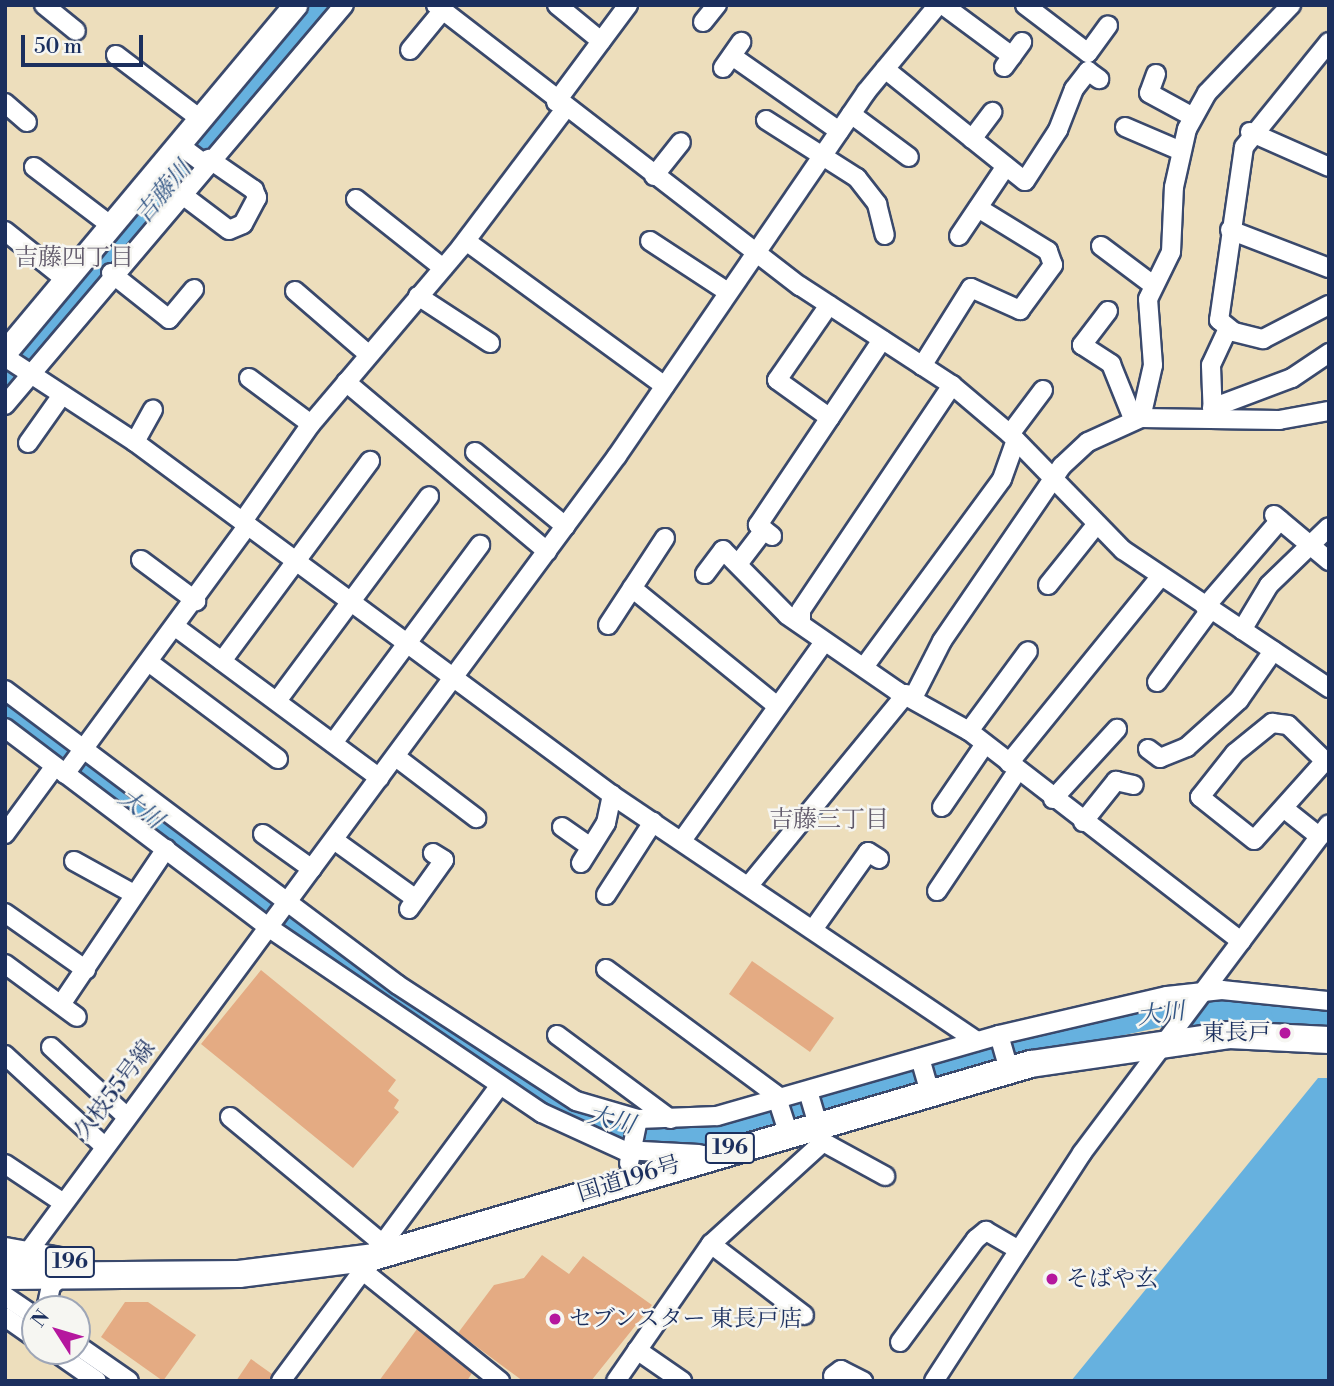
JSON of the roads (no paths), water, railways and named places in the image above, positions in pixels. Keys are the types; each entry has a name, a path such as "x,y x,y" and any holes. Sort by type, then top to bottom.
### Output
{"highway":[{"name":"国道196号","path":"10,1273 239,1274 373,1257 628,1157 709,1154 783,1114 814,1112 924,1072 1003,1050 1163,1043 1229,1035 1329,1041"},
{"name":"国道196号","path":"10,1273 134,1274"}],"main road":[{"path":"6,356 65,279 295,5"}],"street":[{"path":"44,5 76,31"},
{"path":"5,405 25,372 205,161 344,5"},
{"path":"557,5 601,41"},
{"path":"5,834 70,763 177,628 311,425 466,241 628,5"},
{"path":"703,22 716,5"},
{"path":"940,5 1013,55"},
{"name":"久枝55号線","path":"10,1273 547,551 665,386 851,114 885,69 940,5"},
{"path":"1026,5 1088,52 1106,37"},
{"path":"411,50 439,8 560,106 755,252 829,305 952,385 1013,437 1096,525 1160,577 1329,688"},
{"path":"1137,420 1152,385 1147,312 1153,285 1171,252 1181,151 1193,117 1207,93 1283,8"},
{"path":"1329,42 1322,63 1250,132 1218,307 1228,329 1263,339 1329,305"},
{"path":"116,55 199,118"},
{"path":"732,55 839,131"},
{"path":"885,69 1025,181 1058,130 1074,89 1088,71 1099,79"},
{"path":"1156,74 1149,93 1193,117"},
{"path":"5,103 27,122"},
{"path":"972,139 992,112"},
{"path":"851,114 909,157"},
{"path":"766,120 823,154 868,191 885,235"},
{"path":"1125,127 1181,151"},
{"path":"1250,132 1329,167"},
{"path":"654,176 681,142"},
{"path":"180,145 254,190 257,198 243,224 229,230 180,192"},
{"path":"959,236 1006,166"},
{"path":"34,167 110,225"},
{"path":"356,199 443,268"},
{"path":"922,366 971,288 1020,310 1053,265 1048,251 978,208"},
{"path":"1230,230 1329,268"},
{"path":"5,231 65,279"},
{"path":"650,240 728,292"},
{"path":"466,241 665,386"},
{"path":"1101,246 1153,285"},
{"path":"111,273 169,319 194,289"},
{"path":"418,296 490,344"},
{"path":"294,297 364,359"},
{"path":"829,305 777,380 830,418"},
{"path":"1108,311 1082,345 1111,364 1137,420"},
{"path":"1212,413 1211,365 1228,329"},
{"path":"738,564 768,533 758,525 882,340"},
{"path":"1212,413 1292,378 1329,352"},
{"path":"6,356 25,372 135,442 409,642 612,795 750,884 977,1041 1003,1050 1207,991 1329,1001"},
{"path":"248,378 311,425"},
{"path":"346,382 547,551"},
{"path":"801,622 801,610 952,385"},
{"path":"864,667 1002,479 1013,437 1043,390"},
{"path":"28,443 62,395"},
{"path":"135,442 153,410"},
{"path":"750,884 909,696 943,641 1052,480 1074,452 1137,420 1212,413 1279,420 1329,411"},
{"path":"475,452 565,526"},
{"path":"222,661 370,461"},
{"path":"276,701 429,496"},
{"path":"1157,682 1207,608 1277,517 1329,561"},
{"path":"1048,585 1096,525"},
{"path":"1242,630 1269,585 1312,547 1329,527"},
{"path":"608,625 665,538"},
{"path":"333,743 480,545"},
{"path":"705,574 723,550 824,642 969,731 1053,799 1241,941"},
{"path":"141,560 196,601"},
{"path":"937,891 1014,767 1160,577"},
{"path":"632,589 777,706"},
{"path":"177,628 380,778"},
{"path":"683,839 824,642"},
{"path":"1148,749 1160,758 1186,747 1239,700 1273,650"},
{"path":"969,731 1028,651"},
{"path":"150,663 201,711 278,759"},
{"path":"5,690 70,763 166,849 268,927 499,1086 628,1157 638,1119"},
{"path":"1281,722 1323,753 1325,761 1286,810 1254,841 1200,797 1235,753 1281,722"},
{"path":"6,729 70,763 285,904 576,1101 638,1119 783,1114"},
{"path":"1053,799 1117,729"},
{"path":"942,807 985,744"},
{"path":"396,757 476,818"},
{"path":"1083,822 1116,781 1134,785"},
{"path":"580,863 612,810 612,795"},
{"path":"934,1381 1019,1250 1163,1043 1207,991 1324,830 1286,810"},
{"path":"606,894 653,822"},
{"path":"562,827 591,847"},
{"path":"263,834 312,869"},
{"path":"334,840 413,904 444,860 433,853"},
{"path":"62,1003 121,921 132,893 166,849"},
{"path":"814,928 868,852 879,859"},
{"path":"74,861 132,893"},
{"path":"5,913 86,970"},
{"path":"5,964 62,1003 77,1017"},
{"path":"606,970 783,1114"},
{"path":"557,1035 670,1119"},
{"path":"616,1381 711,1244 814,1112 924,1072 977,1041"},
{"path":"51,1046 126,1116"},
{"path":"5,1055 104,1146"},
{"path":"281,1381 499,1086"},
{"path":"814,1112 885,1175"},
{"path":"230,1117 373,1257 490,1378"},
{"path":"5,1164 62,1202"},
{"path":"900,1342 976,1239 986,1231 1019,1250"},
{"path":"711,1244 804,1315"},
{"path":"10,1273 23,1295"},
{"path":"49,1295 51,1286 64,1275"},
{"path":"5,1317 21,1328"},
{"path":"637,1350 682,1381"},
{"path":"91,1355 129,1381"},
{"path":"74,1365 97,1381"},
{"path":"833,1376 841,1370 863,1381"}],"water":[{"path":"1318,1078 1329,1078 1329,1381 1071,1381"}],"waterway":[{"name":"吉藤川","path":"5,380 322,5"},
{"name":"大川","path":"5,709 460,1044 570,1110 618,1128 684,1134 1022,1042 1164,1011 1286,1010 1329,1016"}],"place":[{"name":"東長戸","path":"1285,1033"},
{"name":"そばや玄","path":"1052,1279"},
{"name":"セブンスター 東長戸店","path":"555,1319"}],"district":[{"name":"吉藤四丁目","path":"74,259"},
{"name":"吉藤三丁目","path":"829,821"}]}
